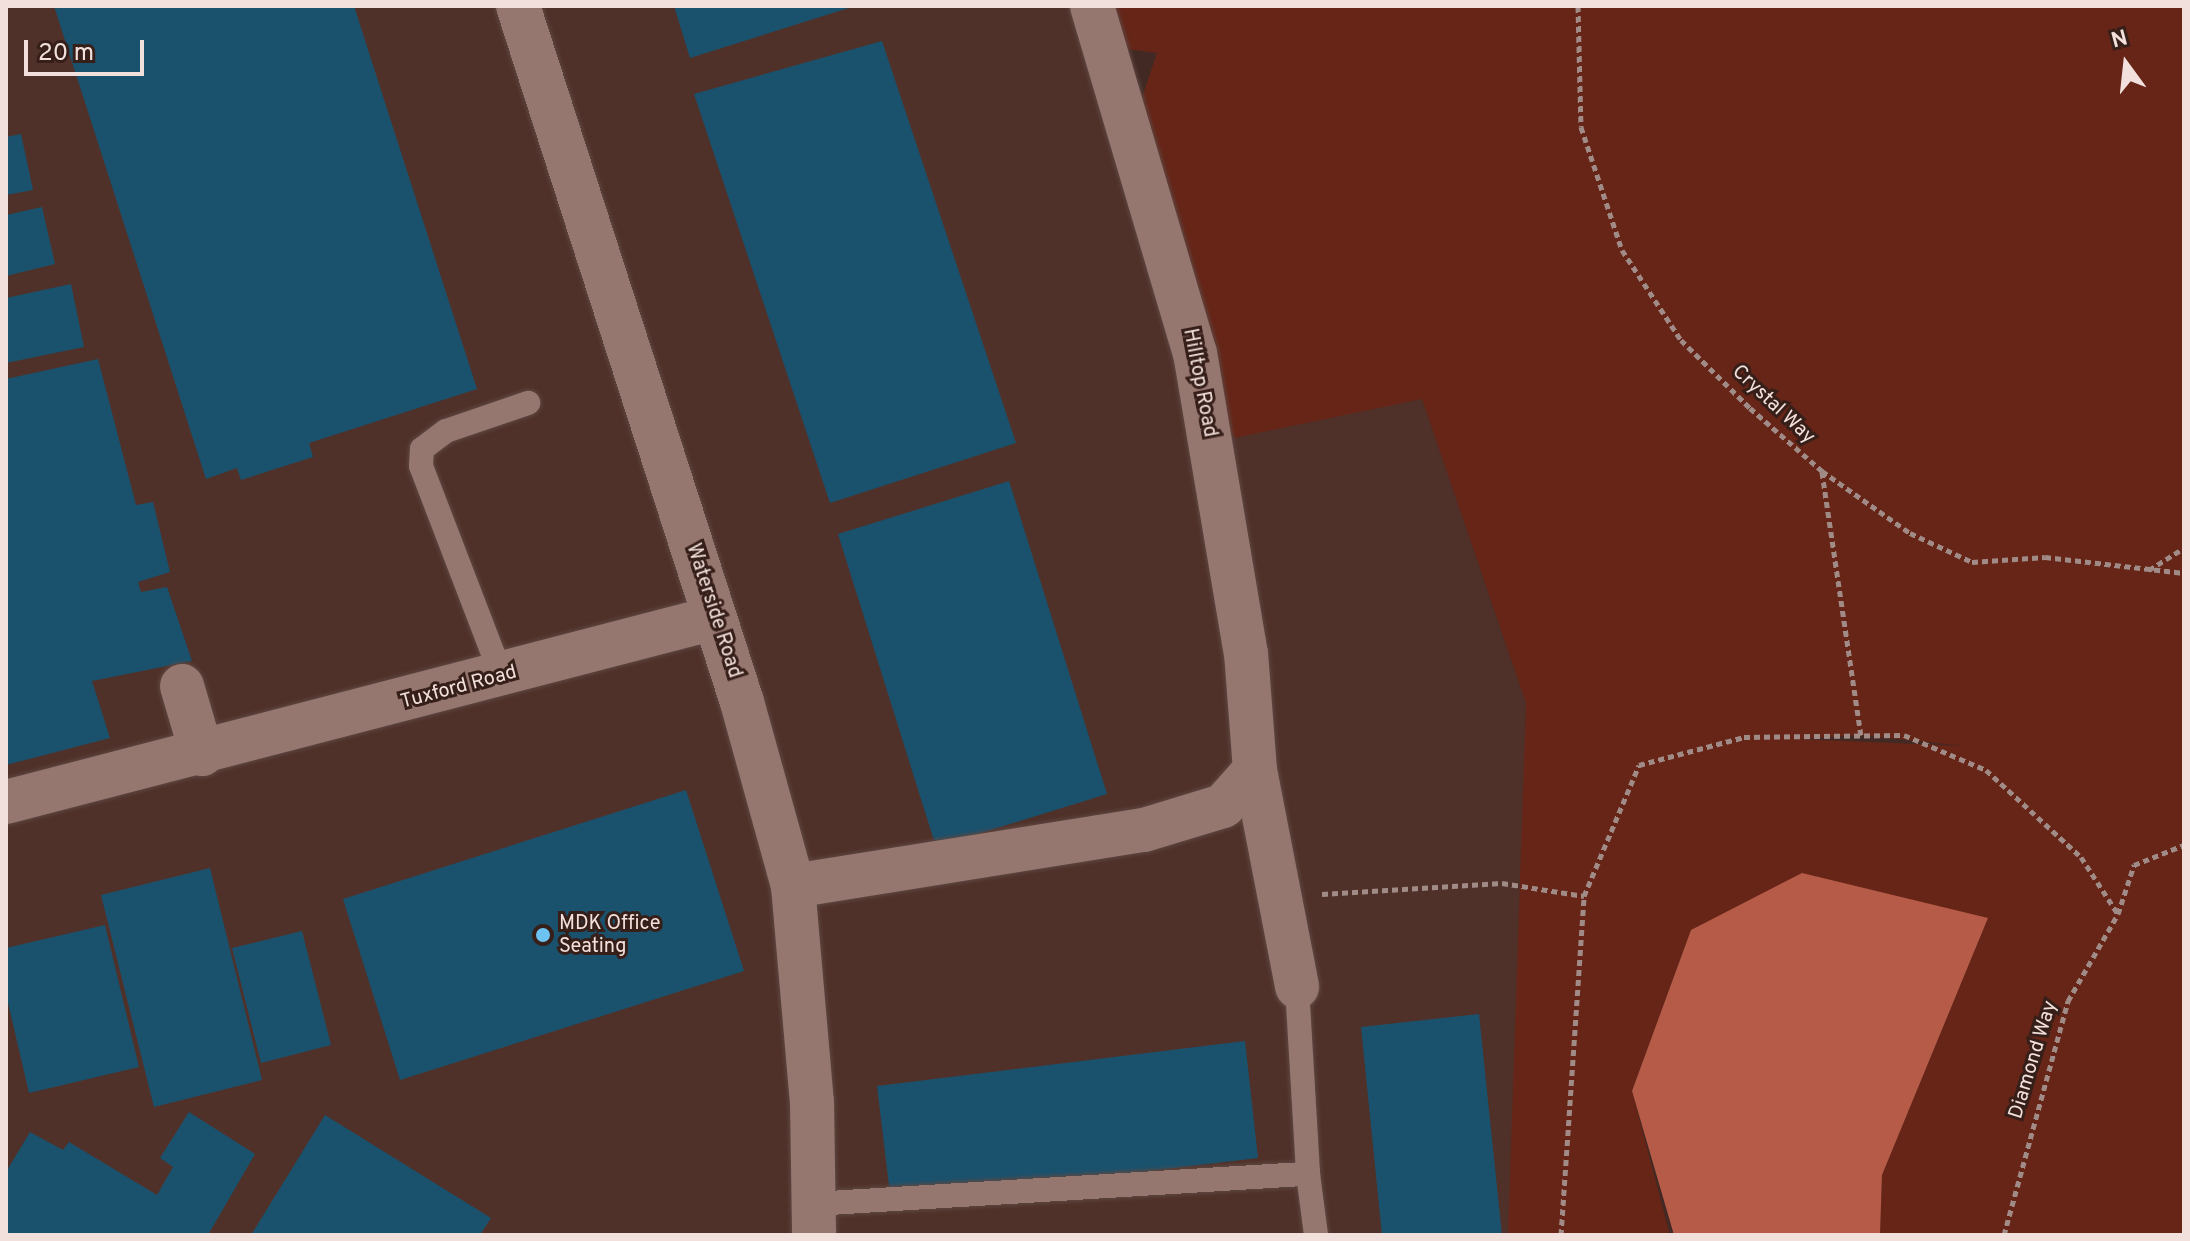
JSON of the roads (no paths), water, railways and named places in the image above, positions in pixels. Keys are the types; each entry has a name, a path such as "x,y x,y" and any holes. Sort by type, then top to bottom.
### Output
{"street":[{"name":"Waterside Road","path":"518,6 714,618 793,886 814,1219"},
{"name":"Hilltop Road","path":"1092,6 1195,353 1246,653 1255,770 1284,897 1297,987"},
{"name":"Tuxford Road","path":"6,802 502,677 714,618"},
{"path":"182,686 202,754"},
{"path":"793,886 1144,830 1223,806 1255,770"}],"lane":[{"path":"502,677 421,466 422,449 446,431 528,403"},
{"path":"1297,987 1308,1174 1316,1235"},
{"path":"814,1219 1308,1174"}],"place":[{"name":"MDK Office Seating","path":"543,935"}]}
